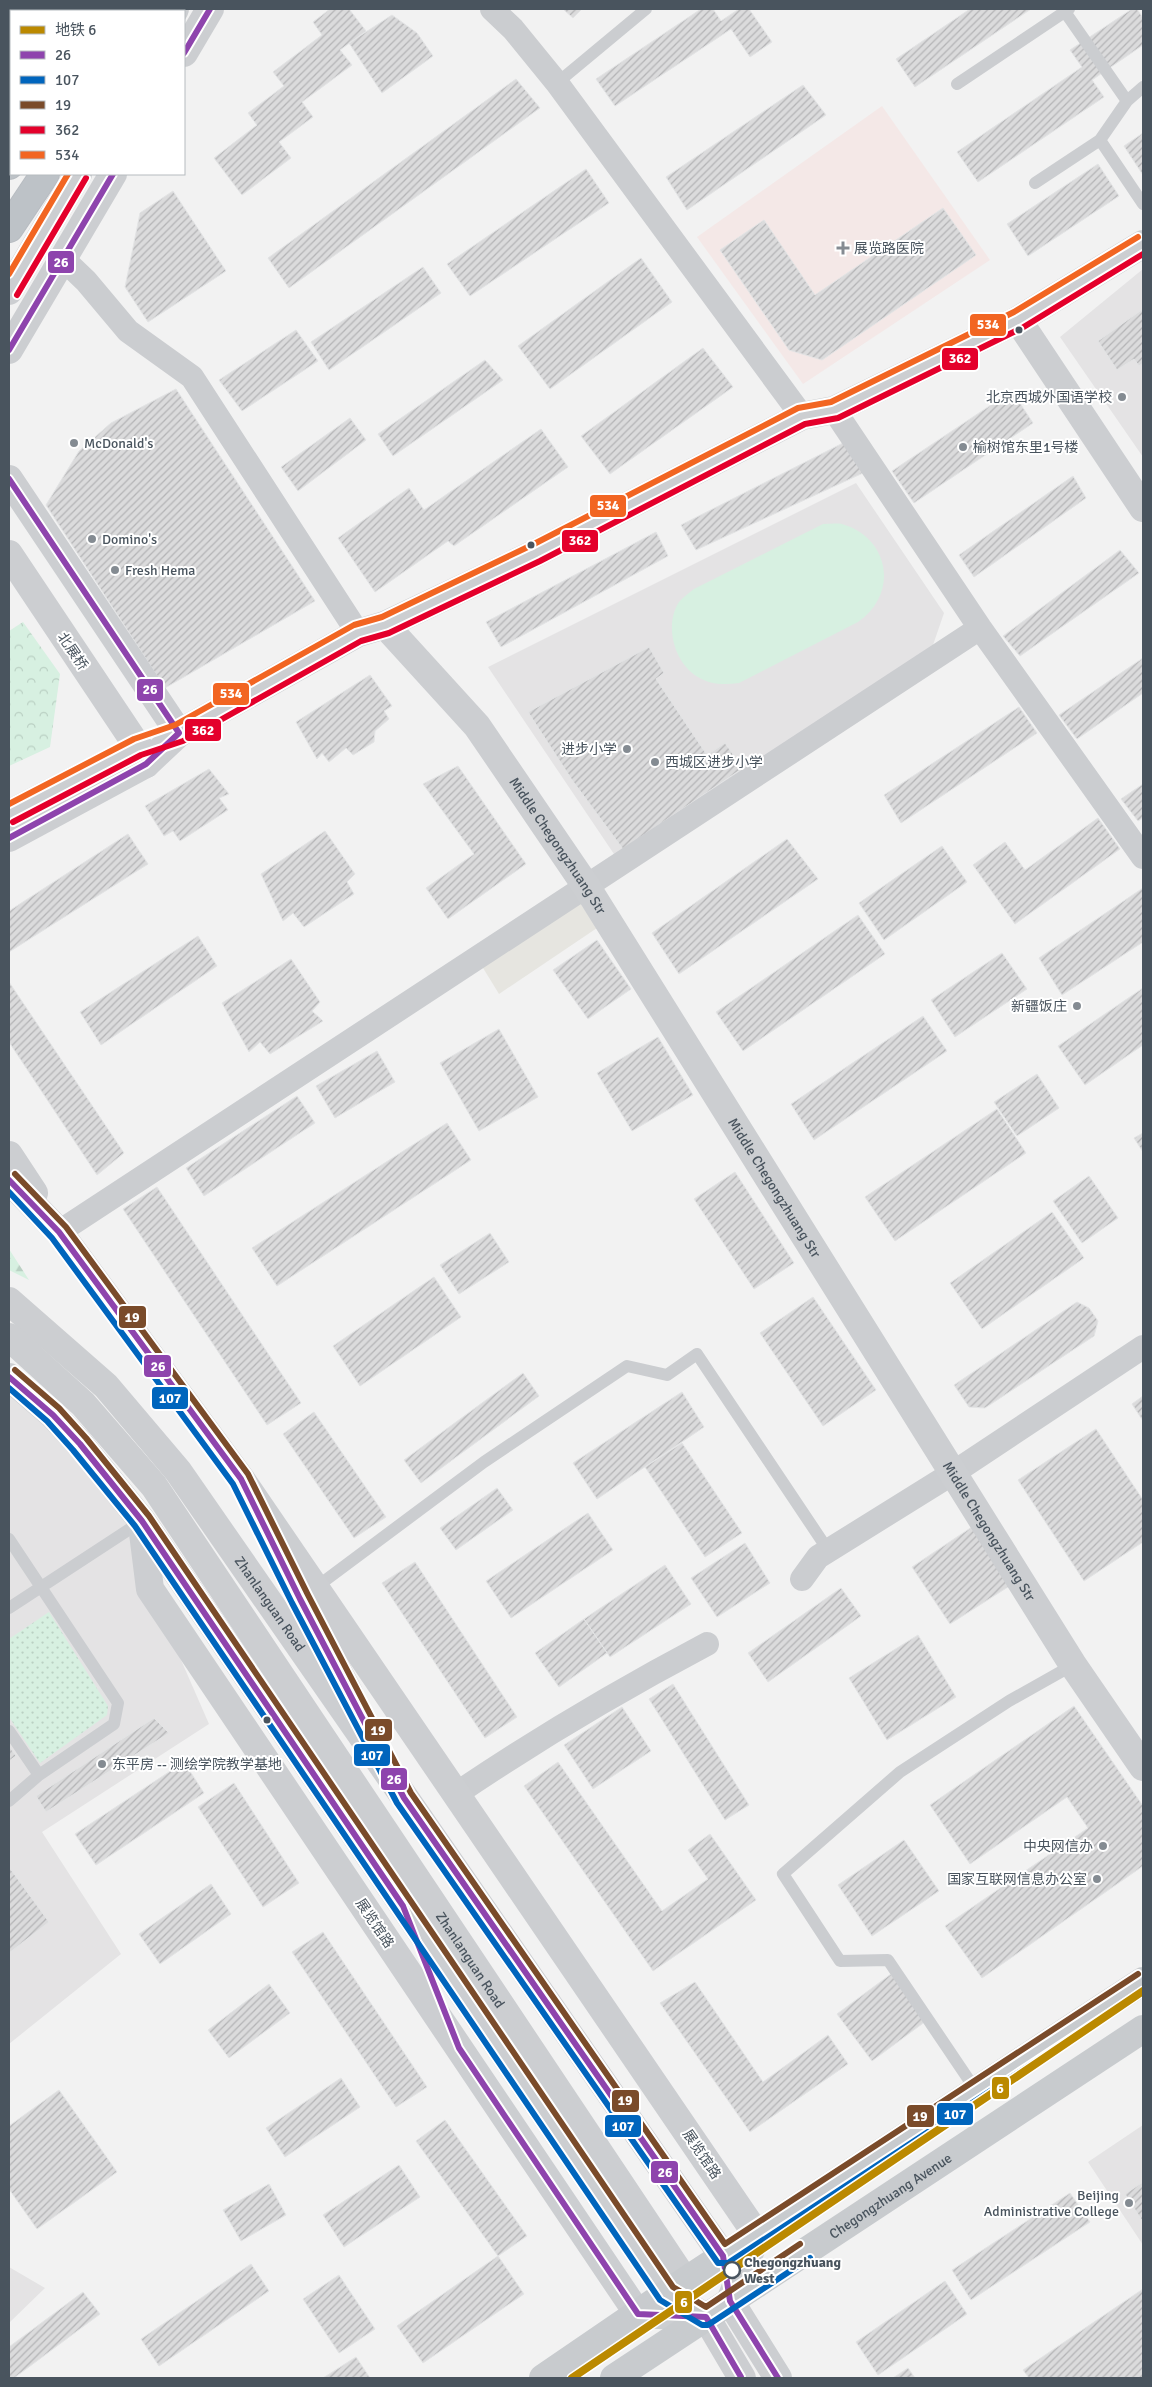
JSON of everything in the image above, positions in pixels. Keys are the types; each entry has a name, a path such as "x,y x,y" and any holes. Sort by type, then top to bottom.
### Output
{"highway":[{"path":"9,228 44,175"}],"main road":[{"path":"543,2378 676,2287 1143,1981"},
{"name":"Chegongzhuang Avenue","path":"614,2378 1143,2029"},
{"path":"723,2256 730,2301"},
{"path":"676,2287 706,2317"}],"street":[{"path":"185,51 210,9"},
{"path":"492,9 513,29 557,83 802,416"},
{"path":"9,290 77,175"},
{"path":"9,350 112,175"},
{"path":"9,838 179,733 358,633 385,625 536,553 802,416 834,410 1018,320 1143,244"},
{"path":"62,258 86,281 128,331 192,377 358,633"},
{"path":"1018,320 1143,508"},
{"path":"834,410 980,628 1143,858"},
{"path":"9,479 179,733"},
{"name":"北展桥","path":"9,554 142,756"},
{"name":"Middle Chegongzhuang Str","path":"385,625 477,726 586,886 1073,1665 1143,1767"},
{"path":"59,1232 980,628"},
{"path":"9,814 142,756"},
{"path":"9,1155 59,1232 241,1479 300,1599 404,1798"},
{"path":"9,1180 59,1232"},
{"name":"Zhanlanguan Road","path":"9,1301 106,1386 178,1471 723,2256"},
{"name":"Zhanlanguan Road","path":"9,1337 83,1404 154,1486 676,2287"},
{"path":"802,1579 818,1556 953,1473 1143,1347"},
{"path":"9,1377 53,1415 80,1444 142,1521 404,1906 676,2287"},
{"name":"展览馆路","path":"241,1479 756,2235"},
{"name":"展览馆路","path":"142,1521 150,1589 638,2314"},
{"path":"456,1794 528,1745 635,1682 707,1644"},
{"path":"404,1906 459,2048"},
{"path":"756,2235 730,2301 778,2378"},
{"path":"638,2314 706,2317 742,2378"}],"lane":[{"path":"557,83 646,9"},
{"path":"957,84 1066,10 1127,101"},
{"path":"1035,183 1100,140 1127,101 1143,87"},
{"path":"1100,140 1143,204"},
{"path":"315,1588 484,1462 626,1366 667,1375 697,1354 828,1550"},
{"path":"9,1608 142,1521"},
{"path":"9,1538 118,1703 114,1724 39,1775 9,1800"},
{"path":"975,2090 888,1960 840,1961 783,1874 900,1772 1009,1701 1073,1665"},
{"path":"9,1732 39,1775"}],"shaded area":[{"name":"展览路医院","path":"882,106 990,260 803,384 697,237"},
{"name":"北京西城外国语学校","path":"1143,269 1143,457 1060,337"},
{"name":"西城区进步小学","path":"856,483 944,613 933,645 616,857 488,667"},
{"path":"578,900 597,928 499,994 480,963"},
{"path":"9,1392 48,1415 142,1521 150,1589 209,1724 42,1832 121,1954 9,2044"},
{"name":"Beijing Administrative College","path":"1143,2125 1143,2245 1088,2162"},
{"path":"9,2267 45,2288 9,2323"}],"green space":[{"path":"823,524 842,524 858,531 871,541 879,554 884,582 880,597 871,610 858,622 739,683 713,683 703,680 690,671 677,653 672,632 672,621 679,602 694,589"},
{"path":"23,622 60,674 50,747 9,766 9,631"},
{"path":"9,1249 29,1280 9,1270"},
{"path":"49,1612 108,1706 107,1715 40,1763 9,1717 9,1639"}],"building":[{"path":"330,9 349,9 366,31 340,50 352,65 302,102 313,117 279,142 291,158 242,195 214,158 257,125 248,113 284,86 273,72 322,35 313,22"},
{"path":"563,9 582,9 573,18"},
{"path":"701,9 713,9 721,21 739,9 749,9 772,42 750,57 731,29 615,106 596,79"},
{"path":"970,9 1031,9 915,87 896,59"},
{"path":"1132,9 1137,9 1143,18 1143,45 1092,80 1104,97 978,182 957,152 1082,67 1070,50"},
{"path":"392,15 417,33 433,56 382,93 349,43"},
{"path":"516,79 540,108 289,288 268,258"},
{"path":"803,85 826,115 687,210 666,177"},
{"path":"1143,133 1143,175 1124,146"},
{"path":"1098,164 1119,196 1028,256 1007,224"},
{"path":"586,169 609,203 470,296 447,264"},
{"path":"173,191 226,271 148,322 125,287 140,213"},
{"name":"展览路医院","path":"943,208 976,255 822,360 789,350 720,250 764,220 815,295"},
{"path":"641,258 672,302 550,389 518,346"},
{"path":"423,267 441,293 329,370 311,342"},
{"path":"1143,309 1143,363 1139,366 1134,359 1117,370 1098,341"},
{"path":"296,330 318,361 242,411 219,380"},
{"path":"703,348 733,387 610,474 581,436"},
{"path":"485,360 503,380 393,456 378,434"},
{"path":"176,389 315,601 165,688 46,505 79,451 111,423"},
{"name":"榆树馆东里1号楼","path":"1012,391 1033,423 914,503 892,471"},
{"path":"350,418 366,440 298,491 281,467"},
{"path":"541,429 568,467 454,546 448,541 375,592 338,538 409,488 424,510"},
{"path":"847,441 863,473 696,550 681,525"},
{"path":"1073,476 1086,498 974,577 959,555"},
{"path":"656,532 668,556 501,647 486,622"},
{"path":"1120,550 1139,573 1020,656 1003,636"},
{"name":"进步小学","path":"649,647 664,673 656,679 707,755 725,743 743,768 623,849 572,780 528,712"},
{"path":"1143,658 1143,693 1077,739 1059,715"},
{"path":"370,675 392,706 384,711 389,719 375,731 374,742 353,755 346,748 329,762 322,753 317,759 296,722"},
{"path":"1019,707 1037,733 901,823 884,795"},
{"path":"458,766 526,864 448,919 426,888 474,854 423,784"},
{"path":"209,769 229,794 219,798 228,810 180,841 173,831 164,836 145,806"},
{"path":"1143,784 1143,818 1138,821 1121,799"},
{"path":"1098,818 1120,849 1015,924 973,865 1005,842 1025,870"},
{"path":"325,831 355,874 347,882 354,894 304,927 293,913 283,921 261,874"},
{"path":"128,834 148,864 9,952 9,911"},
{"path":"787,839 818,879 679,974 652,933"},
{"path":"942,846 967,882 884,940 859,903"},
{"path":"1143,888 1143,942 1062,995 1039,958"},
{"path":"858,915 885,954 743,1051 716,1012"},
{"path":"198,936 217,966 101,1045 80,1012"},
{"path":"597,940 631,989 588,1019 553,970"},
{"path":"1002,953 1027,989 955,1037 931,1000"},
{"path":"291,959 320,1002 312,1011 323,1021 270,1054 260,1042 249,1052 222,1003"},
{"path":"9,982 124,1153 97,1175 9,1042"},
{"path":"1143,988 1143,1045 1085,1085 1058,1046"},
{"path":"923,1016 947,1051 814,1140 791,1104"},
{"path":"499,1029 538,1097 479,1131 440,1063"},
{"path":"658,1037 693,1095 632,1131 597,1073"},
{"path":"377,1051 395,1082 335,1118 316,1086"},
{"path":"1037,1074 1059,1108 1017,1136 994,1102"},
{"path":"297,1096 315,1123 204,1196 186,1168"},
{"path":"997,1109 1026,1153 895,1241 865,1197"},
{"path":"447,1123 471,1160 277,1286 252,1248"},
{"path":"1143,1133 1143,1152 1134,1138"},
{"path":"735,1172 794,1263 754,1289 694,1199"},
{"path":"1089,1176 1118,1218 1082,1243 1053,1201"},
{"path":"157,1187 301,1403 267,1425 123,1209"},
{"path":"1052,1212 1084,1258 982,1329 950,1283"},
{"path":"490,1233 509,1262 459,1294 440,1265"},
{"path":"434,1277 461,1317 360,1386 333,1346"},
{"path":"813,1297 876,1390 823,1426 760,1333"},
{"path":"1077,1302 1089,1308 1098,1321 1094,1336 985,1408 969,1407 954,1385"},
{"path":"523,1373 539,1396 421,1483 404,1460"},
{"path":"682,1392 704,1427 597,1499 573,1463"},
{"path":"1143,1396 1143,1421 1132,1404"},
{"path":"314,1412 386,1517 354,1538 283,1434"},
{"path":"1096,1429 1143,1500 1143,1542 1084,1581 1018,1480"},
{"path":"682,1443 742,1533 705,1557 645,1467"},
{"path":"497,1488 513,1510 456,1550 440,1528"},
{"path":"588,1513 613,1550 511,1618 486,1581"},
{"path":"972,1527 1011,1585 950,1624 912,1567"},
{"path":"745,1543 770,1583 717,1617 691,1578"},
{"path":"415,1562 517,1717 485,1738 382,1583"},
{"path":"665,1565 691,1604 610,1657 584,1619"},
{"path":"841,1588 861,1616 768,1682 748,1653"},
{"path":"584,1619 607,1653 559,1687 535,1653"},
{"path":"918,1635 956,1697 887,1740 849,1678"},
{"path":"673,1684 749,1805 725,1820 649,1699"},
{"name":"中央网信办","path":"1074,1706 1143,1806 1143,1866 982,1978 945,1926 1088,1828 1067,1797 970,1864 930,1805"},
{"path":"622,1707 651,1751 593,1789 564,1745"},
{"name":"东平房 -- 测绘学院教学基地","path":"154,1718 169,1733 46,1812 36,1796"},
{"path":"9,1746 16,1756 9,1761"},
{"path":"184,1762 204,1793 96,1865 75,1834"},
{"path":"558,1762 662,1911 708,1879 688,1850 710,1834 756,1900 653,1971 524,1786"},
{"path":"234,1783 299,1883 263,1907 198,1807"},
{"path":"904,1840 939,1891 872,1936 838,1885"},
{"path":"9,1867 49,1922 9,1953"},
{"path":"211,1884 231,1914 160,1964 139,1934"},
{"path":"323,1932 427,2087 396,2107 292,1952"},
{"path":"891,1974 926,2021 872,2061 837,2014"},
{"path":"695,1982 763,2082 828,2035 848,2064 750,2132 660,2003"},
{"path":"269,1984 290,2013 229,2058 208,2030"},
{"path":"341,2078 360,2107 285,2157 266,2128"},
{"path":"59,2090 117,2172 37,2229 9,2189 9,2126"},
{"path":"445,2120 527,2236 498,2256 416,2141"},
{"path":"399,2165 420,2197 344,2247 323,2215"},
{"path":"1143,2182 1143,2222 1125,2194"},
{"path":"269,2184 286,2215 241,2241 223,2210"},
{"path":"1070,2193 1090,2222 971,2300 952,2270"},
{"path":"498,2256 524,2294 423,2363 397,2326"},
{"path":"251,2264 269,2291 159,2366 141,2339"},
{"path":"339,2275 375,2329 339,2353 303,2299"},
{"path":"945,2281 967,2314 878,2375 856,2342"},
{"path":"1143,2289 1143,2378 1029,2378 1023,2370"},
{"path":"83,2292 100,2314 14,2378 9,2378 9,2347"},
{"path":"356,2357 370,2378 323,2378"},
{"path":"908,2368 915,2378 893,2378"}],"metro line":[{"name":"6","path":"572,2378 1143,1991"}],"transit line":[{"name":"26","path":"185,51 210,9"},
{"name":"534","path":"9,274 67,175"},
{"name":"26","path":"9,350 112,175"},
{"name":"362","path":"17,295 86,178"},
{"name":"534","path":"9,804 134,739 175,725 354,625 382,617 532,545 798,408 831,402 1014,312 1138,237"},
{"name":"362","path":"13,822 141,755 183,741 361,641 389,633 540,561 805,424 838,418 1022,328 1143,254"},
{"name":"26","path":"9,479 179,733 146,764 9,838"},
{"name":"19","path":"15,1174 66,1227 248,1474 308,1595 411,1793 725,2244 1138,1974"},
{"name":"26","path":"9,1180 59,1232 241,1479 300,1599 404,1798 723,2256 730,2301 778,2378"},
{"name":"107","path":"9,1192 52,1238 233,1484 292,1603 397,1803 718,2263 728,2263 1143,1991"},
{"name":"19","path":"15,1370 59,1408 86,1438 149,1516 673,2287 706,2307 800,2244"},
{"name":"26","path":"9,1377 53,1415 80,1444 142,1521 403,1906 459,2048 638,2314 706,2317 741,2377"},
{"name":"107","path":"9,1388 47,1421 135,1526 660,2300 702,2325 708,2325 810,2258"}],"place":[{"name":"展览路医院","path":"843,248"},
{"name":"北京西城外国语学校","path":"1122,397"},
{"name":"McDonald's","path":"74,443"},
{"name":"榆树馆东里1号楼","path":"963,447"},
{"name":"Domino's","path":"92,539"},
{"name":"Fresh Hema","path":"115,570"},
{"name":"进步小学","path":"627,749"},
{"name":"西城区进步小学","path":"655,762"},
{"name":"新疆饭庄","path":"1077,1006"},
{"name":"东平房 -- 测绘学院教学基地","path":"102,1764"},
{"name":"中央网信办","path":"1103,1846"},
{"name":"国家互联网信息办公室","path":"1097,1879"},
{"name":"Beijing Administrative College","path":"1129,2203"},
{"name":"Chegongzhuang West","path":"732,2270"}]}
